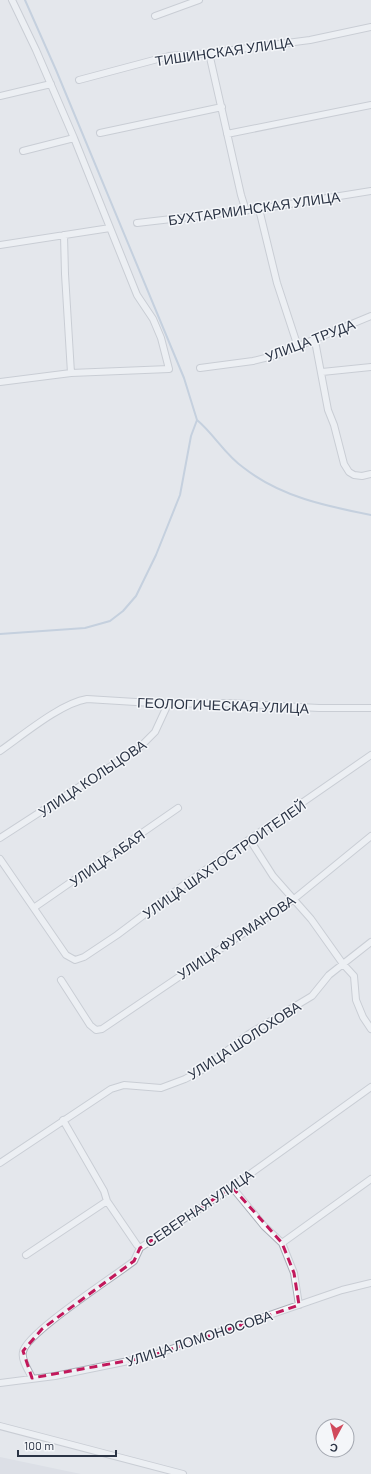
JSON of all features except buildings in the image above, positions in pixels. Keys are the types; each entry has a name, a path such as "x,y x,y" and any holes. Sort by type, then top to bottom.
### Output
{"street":[{"path":"0,382 72,373 169,369 161,338 137,295 74,138 12,0"},
{"path":"155,16 200,0"},
{"name":"ТИШИНСКАЯ УЛИЦА","path":"79,80 169,56 209,53 310,40 371,27"},
{"path":"209,53 241,195 246,211"},
{"path":"0,96 51,84"},
{"path":"227,134 371,105"},
{"path":"100,133 222,107"},
{"path":"23,151 74,138"},
{"name":"БУХТАРМИНСКАЯ УЛИЦА","path":"137,223 246,211 371,191"},
{"path":"259,209 277,283 298,347"},
{"path":"0,245 110,228"},
{"path":"64,235 65,274 72,373"},
{"name":"УЛИЦА ТРУДА","path":"200,368 253,361 315,341 371,316"},
{"path":"315,341 328,410 334,425 344,464 349,472 354,475 362,476 371,474"},
{"path":"322,372 371,367"},
{"name":"ГЕОЛОГИЧЕСКАЯ УЛИЦА","path":"0,751 76,701 87,699 168,704 227,703 371,708"},
{"name":"УЛИЦА КОЛЬЦОВА","path":"0,838 139,748 155,732 168,704"},
{"name":"УЛИЦА ШАХТОСТРОИТЕЛЕЙ","path":"35,907 66,955 75,960 84,957 117,935 185,884 371,755"},
{"name":"УЛИЦА АБАЯ","path":"35,907 178,808"},
{"name":"УЛИЦА ФУРМАНОВА","path":"61,980 90,1025 96,1030 102,1029 116,1021 294,899 371,836"},
{"path":"250,840 273,876 321,931 343,964 354,976 356,1000 363,1017 371,1029"},
{"path":"0,859 35,907"},
{"name":"УЛИЦА ШОЛОХОВА","path":"0,1163 63,1120 117,1086 124,1085 161,1088 185,1079 202,1070 249,1034 312,996 329,975 371,942"},
{"name":"СЕВЕРНАЯ УЛИЦА","path":"32,1378 22,1354 26,1345 42,1329 134,1261 140,1248 232,1187 371,1087"},
{"path":"63,1120 104,1191 107,1201 140,1248"},
{"path":"282,1243 371,1179"},
{"path":"232,1187 264,1226 282,1243 294,1273 299,1305"},
{"path":"26,1255 107,1201"},
{"name":"УЛИЦА ЛОМОНОСОВА","path":"0,1383 55,1376 148,1357 342,1290 371,1283"},
{"path":"0,1426 183,1474"}],"highlighted area":[{"path":"232,1187 282,1243 294,1273 299,1305 148,1357 32,1378 23,1351 42,1329 134,1261 140,1248"}],"shaded area":[{"path":"0,1457 81,1474 0,1474"}],"waterway":[{"path":"0,634 85,628 110,621 123,611 136,596 156,555 180,495 191,436 197,420 184,378 56,70 25,0"},
{"path":"197,420 237,463 258,478 304,499 371,515"}]}
